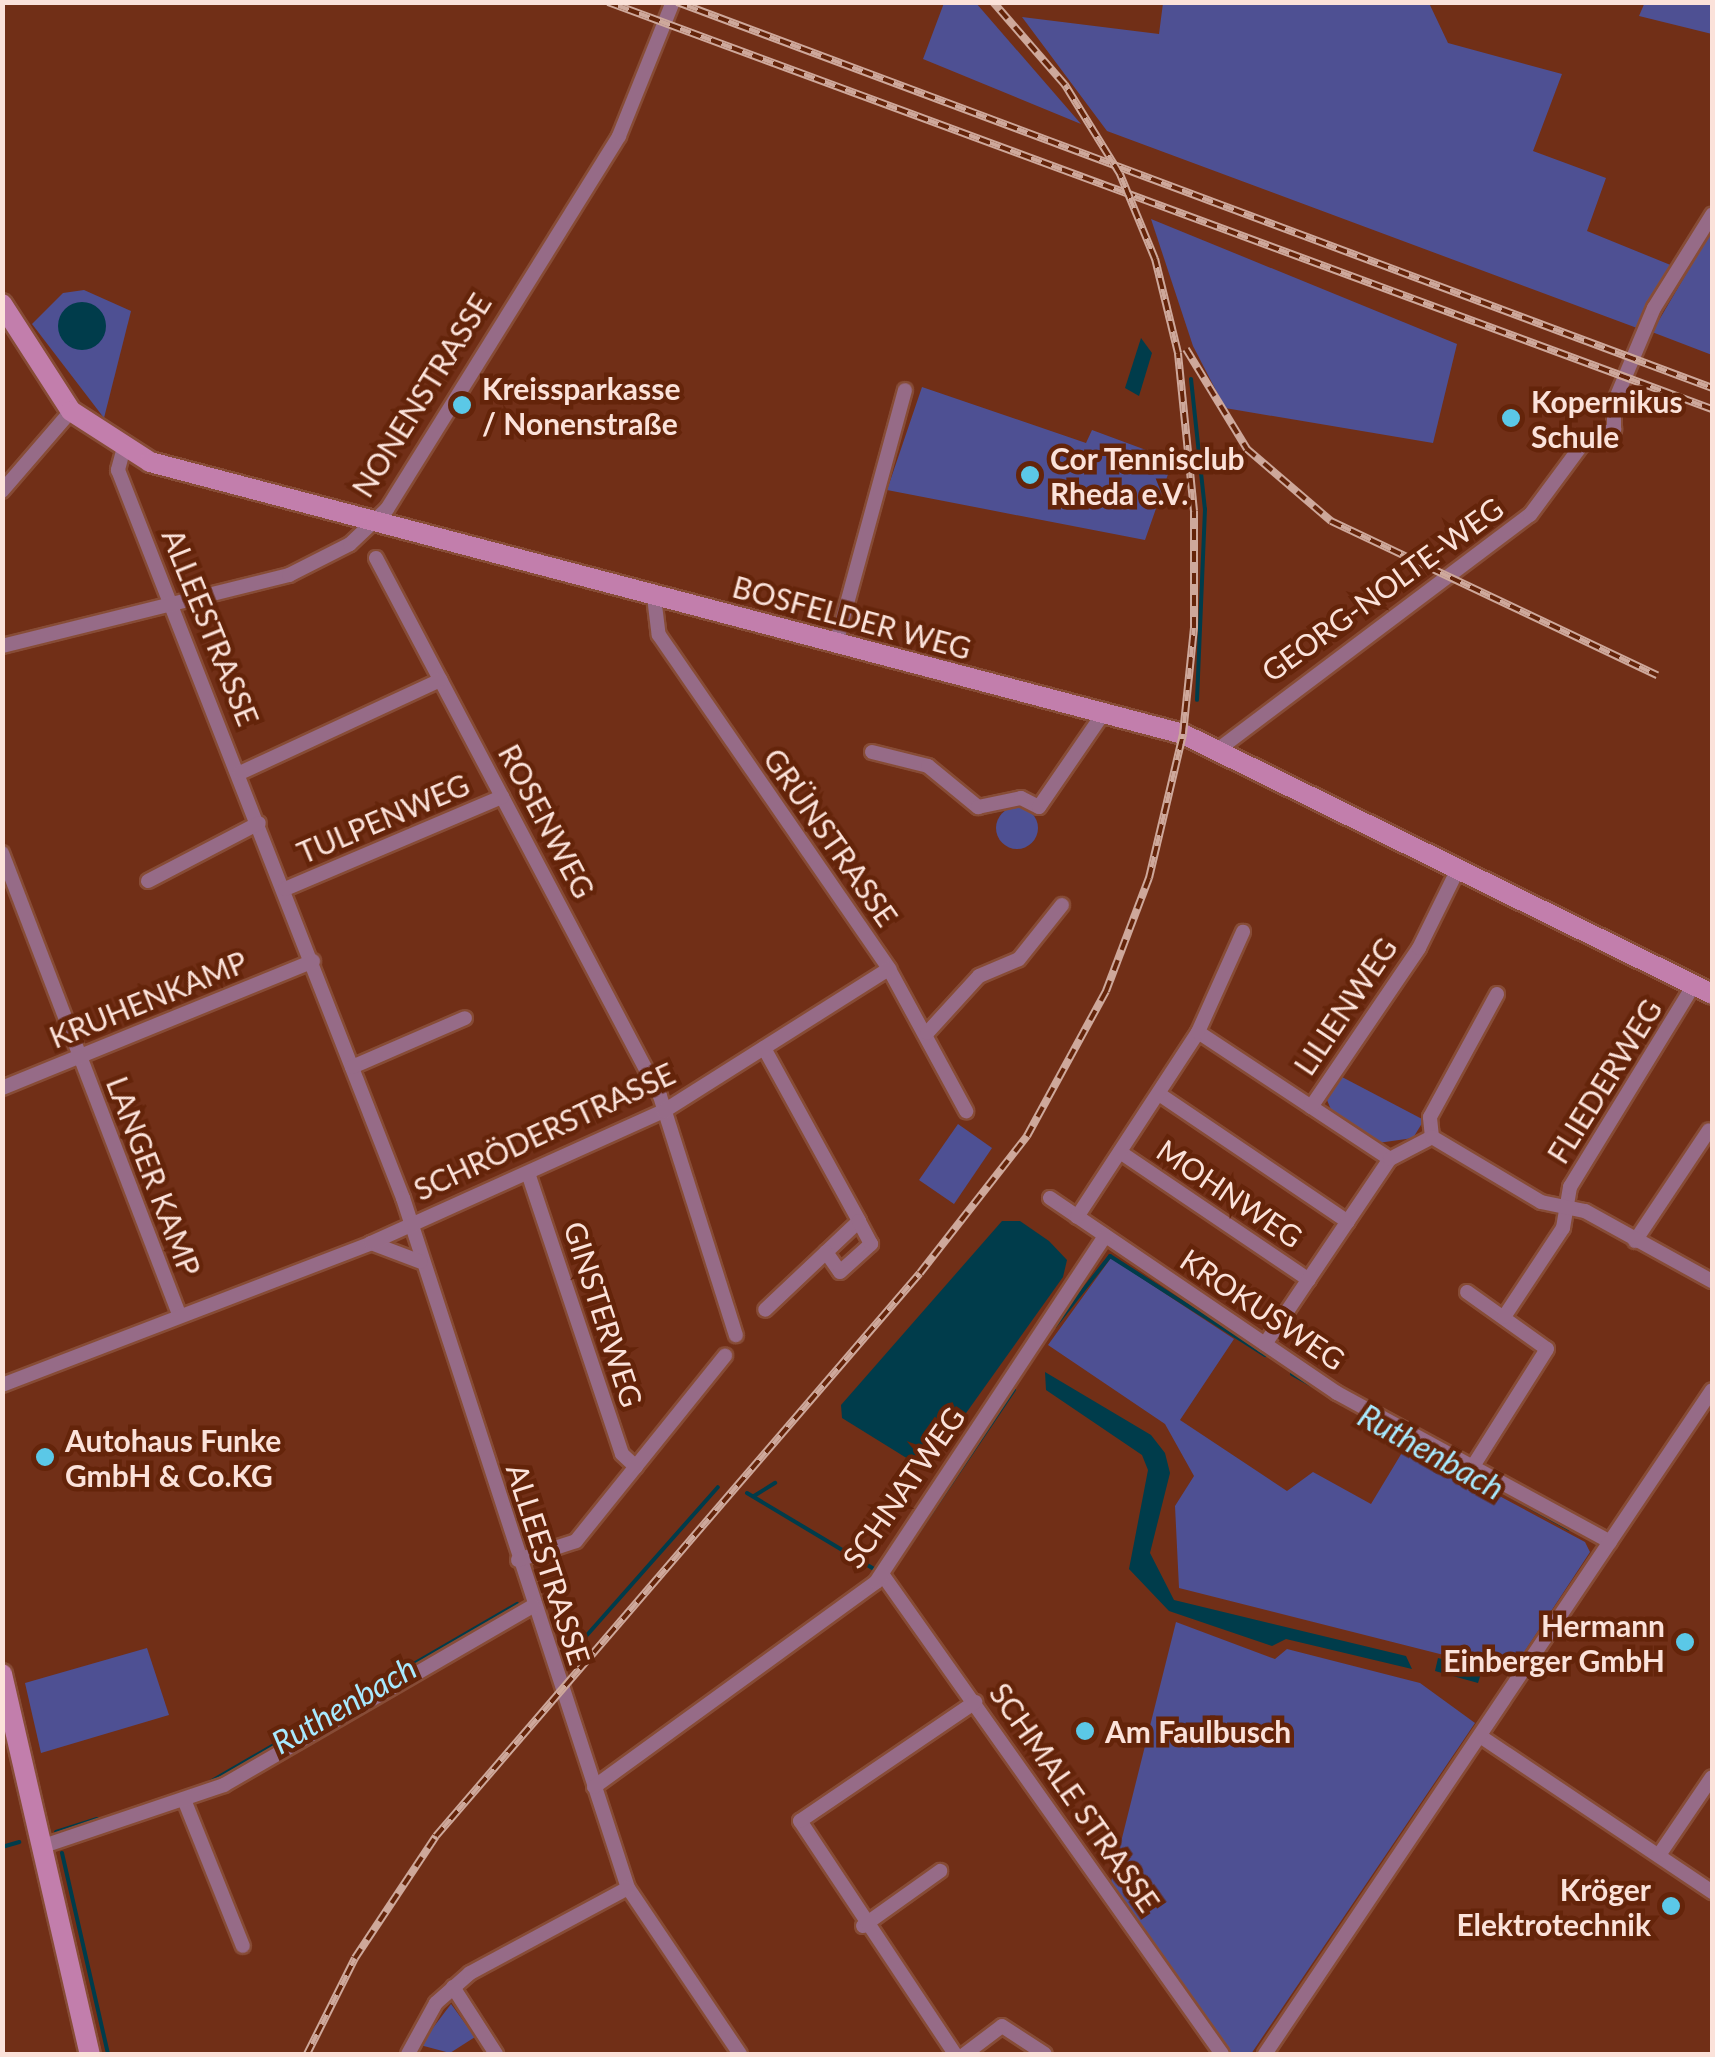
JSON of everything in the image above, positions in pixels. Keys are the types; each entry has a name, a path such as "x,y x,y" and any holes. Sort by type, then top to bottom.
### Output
{"street":[{"name":"NONENSTRASSE","path":"2,646 289,576 372,522 620,136 673,2"},
{"name":"GEORG-NOLTE-WEG","path":"1219,749 1530,515 1584,442 1614,428 1614,403 1654,308 1712,215"},
{"name":"BOSFELDER WEG","path":"2,304 71,410 124,450 372,522 1104,714 1219,749 1704,990"},
{"path":"836,644 905,390"},
{"path":"2,491 71,410"},
{"name":"ALLEESTRASSE","path":"124,450 118,470 314,961 410,1223 628,1888 740,2054"},
{"name":"ROSENWEG","path":"376,558 664,1111 736,1336"},
{"name":"GRÜNSTRASSE","path":"654,597 659,634 889,969 966,1111"},
{"path":"240,773 440,680"},
{"path":"872,752 928,766 978,807 1020,798 1039,807 1104,714"},
{"name":"TULPENWEG","path":"285,889 502,797"},
{"path":"148,881 260,823"},
{"name":"LANGER KAMP","path":"2,853 179,1314"},
{"name":"LILIENWEG","path":"1198,1032 1310,1107 1418,948 1458,869"},
{"path":"927,1034 979,976 1019,959 1062,905"},
{"path":"1077,1217 1198,1032 1244,932"},
{"name":"KRUHENKAMP","path":"2,1088 314,961"},
{"name":"SCHRÖDERSTRASSE","path":"2,1384 372,1242 664,1111 889,969"},
{"name":"FLIEDERWEG","path":"1504,1317 1563,1228 1566,1208 1704,990"},
{"path":"1432,1136 1430,1117 1497,994"},
{"path":"352,1068 465,1018"},
{"path":"764,1048 871,1244 840,1272 826,1252"},
{"path":"1159,1094 1348,1222"},
{"path":"1310,1107 1390,1159"},
{"path":"1635,1241 1708,1130"},
{"path":"1432,1136 1712,1281"},
{"path":"1266,1344 1390,1159 1432,1136"},
{"name":"MOHNWEG","path":"1120,1152 1309,1280"},
{"name":"GINSTERWEG","path":"528,1174 622,1454 636,1467"},
{"name":"KROKUSWEG","path":"1050,1198 1266,1344 1610,1542"},
{"path":"764,1310 859,1222"},
{"name":"SCHNATWEG","path":"594,1787 882,1574 1106,1236"},
{"path":"372,1242 421,1262"},
{"path":"1467,1292 1547,1349 1473,1466"},
{"path":"518,1560 576,1541 725,1356"},
{"path":"1265,2054 1712,1390"},
{"name":"SCHMALE STRASSE","path":"882,1574 1222,2054"},
{"path":"42,1847 185,1802 533,1606"},
{"path":"2,1674 90,2054"},
{"path":"955,2054 863,1926 800,1821 975,1702"},
{"path":"1480,1736 1712,1892"},
{"path":"1659,1855 1712,1777"},
{"path":"185,1802 243,1946"},
{"path":"863,1926 940,1871"},
{"path":"408,2054 453,1987 628,1888"},
{"path":"453,1987 496,2054"},
{"path":"966,2054 1002,2026 1045,2054"}],"shaded area":[{"path":"1645,2 1712,3 1712,34 1639,16"},
{"path":"944,3 976,3 1081,124 923,59"},
{"path":"1163,3 1429,3 1448,43 1562,74 1533,151 1606,178 1587,231 1673,266 1637,328 1107,131 1022,17 1159,34"},
{"path":"1151,219 1457,344 1433,443 1225,408 1193,346"},
{"path":"1712,230 1712,355 1652,332"},
{"path":"84,290 131,311 104,418 32,324 63,293"},
{"name":"Cor Tennisclub Rheda e.V.","path":"922,387 1086,443 1092,430 1173,460 1145,540 887,490"},
{"path":"1017,807 1032,813 1038,828 1032,843 1017,849 1002,843 996,828 1002,813"},
{"path":"1342,1077 1424,1120 1413,1138 1378,1143 1332,1112 1327,1100"},
{"path":"958,1124 992,1148 954,1204 919,1180"},
{"path":"1111,1258 1234,1339 1180,1420 1287,1491 1313,1472 1371,1504 1406,1446 1585,1542 1590,1552 1511,1672 1179,1588 1175,1506 1194,1476 1165,1424 1048,1345"},
{"path":"1176,1622 1275,1659 1287,1649 1420,1683 1475,1723 1251,2054 1230,2054 1111,1882"},
{"path":"147,1648 169,1715 41,1753 25,1683"},
{"path":"451,2004 475,2037 450,2053 420,2045"}],"water":[{"path":"82,302 99,309 106,326 99,343 82,350 65,343 58,326 65,309"},
{"path":"1141,338 1152,353 1139,396 1125,388"},
{"path":"1002,1221 1020,1221 1049,1241 1067,1260 1063,1277 929,1465 913,1462 842,1418 841,1405"},
{"path":"1045,1372 1151,1435 1165,1453 1170,1473 1150,1553 1174,1600 1406,1656 1412,1669 1286,1639 1272,1646 1169,1611 1129,1569 1148,1470 1142,1455 1046,1390"},
{"path":"1438,1658 1482,1670 1478,1683 1435,1671"}],"waterway":[{"path":"1191,379 1205,509 1197,700"},
{"name":"Ruthenbach","path":"1055,1326 1110,1256 1265,1355"},
{"name":"Ruthenbach","path":"1292,1374 1569,1529"},
{"name":"Ruthenbach","path":"906,1550 1014,1390"},
{"path":"754,1496 775,1483"},
{"name":"Ruthenbach","path":"572,1652 718,1487"},
{"name":"Ruthenbach","path":"747,1493 874,1569"},
{"name":"Ruthenbach","path":"210,1782 517,1604"},
{"name":"Ruthenbach","path":"56,1832 97,1819"},
{"name":"Ruthenbach","path":"2,1847 19,1842"},
{"path":"62,1853 108,2054"}],"railway":[{"path":"608,2 1712,409"},
{"path":"677,2 1712,388"},
{"path":"307,2054 355,1958 436,1836 920,1273 1027,1136 1106,991 1149,878 1183,734 1194,628 1194,511 1178,353 1155,259 1120,174 1065,85 993,2"},
{"path":"1186,349 1247,449 1331,521 1657,675"}],"place":[{"name":"Kreissparkasse / Nonenstraße","path":"462,405"},
{"name":"Kopernikus Schule","path":"1511,418"},
{"name":"Cor Tennisclub Rheda e.V.","path":"1030,475"},
{"name":"Autohaus Funke GmbH & Co.KG","path":"45,1457"},
{"name":"Hermann Einberger GmbH","path":"1685,1642"},
{"name":"Am Faulbusch","path":"1085,1731"},
{"name":"Kröger Elektrotechnik","path":"1671,1906"}]}
